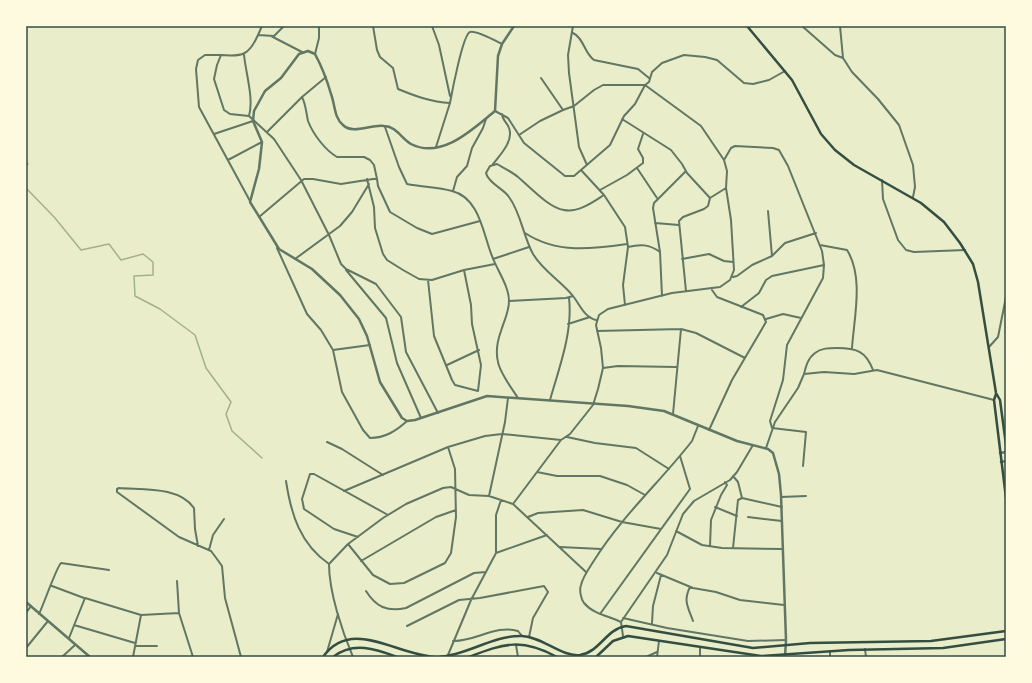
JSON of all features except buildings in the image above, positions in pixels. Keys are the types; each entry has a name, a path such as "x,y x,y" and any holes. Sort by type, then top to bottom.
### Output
{"main road":[{"path":"747,26 797,87 816,124 828,143 845,159 913,197 944,222 965,250 973,264 978,282 996,393 1000,400 1006,445"},
{"path":"996,393 994,400 1006,498"},
{"path":"439,657 448,656 505,638 522,636 538,639 570,654 580,655 593,649 614,630 632,626 744,647 763,648 786,645 931,641 1006,631"},
{"path":"596,657 613,641 623,636 634,636 752,656 785,656 830,650 943,648 1006,639"},
{"path":"323,657 337,643 346,640 365,639 408,653 435,657"},
{"path":"469,657 498,646 516,644 540,648 557,657"},
{"path":"333,657 350,648 362,647 396,656"},
{"path":"388,657 396,656"}],"street":[{"path":"262,26 250,50 244,54 210,55 201,57 196,64 196,91 199,107 250,202 277,246 307,314 321,330 333,350 342,392 363,430 370,438 378,438 396,431 407,421 438,413 480,397 496,396 593,405 628,406 673,414 698,426 737,441 766,448 773,453 779,474 784,549 785,656"},
{"path":"271,36 280,32 284,26"},
{"path":"318,26 319,38 315,54 326,77 337,117 343,126 352,130 385,126 392,128 412,144 424,147 436,147 456,141 495,111 497,61 502,44 514,26"},
{"path":"373,26 377,50 380,57 393,68 398,89 417,97 450,103"},
{"path":"432,26 439,45 448,83 450,103"},
{"path":"573,26 568,64 579,147 587,165"},
{"path":"802,26 834,55 843,58"},
{"path":"840,26 843,58 852,72 878,99 899,125 912,165 915,187 913,197"},
{"path":"436,147 450,103 454,77 460,62 466,35 470,32 475,32 502,44"},
{"path":"573,33 578,36 589,55 594,60 638,69 649,78"},
{"path":"258,34 271,36 302,52"},
{"path":"250,202 259,169 262,142 253,121 254,111 265,91 282,78 296,56 302,52 308,51 315,54"},
{"path":"244,54 252,107 249,116"},
{"path":"221,55 214,79 222,105 230,114 249,116 253,121 268,132 301,180 329,235 341,264 386,318 397,363 421,418"},
{"path":"495,111 508,118 524,143 565,176 574,176 610,145 622,119 635,104 644,86 649,82 649,78 655,68 662,63 684,56 705,57 717,60 744,84 753,84 769,80 785,71"},
{"path":"268,132 302,97 326,77"},
{"path":"541,78 563,110"},
{"path":"519,135 540,121 574,106 594,90 603,85 644,86 701,126 724,160 727,171 726,188 731,220 733,277"},
{"path":"302,97 306,104 309,122 320,141 337,157 364,158 370,160 374,165 378,186 390,212 417,228 432,234 463,224 480,221"},
{"path":"502,114 502,118 509,127 510,134 505,148 493,164 487,169 486,176 509,197 514,206 529,247 545,270 573,296 590,317 596,320"},
{"path":"453,191 458,177 467,166 472,148 483,128 486,118"},
{"path":"622,119 643,134 671,150 686,171 710,198"},
{"path":"214,134 253,121"},
{"path":"385,126 399,167 407,184 453,191 472,205 478,214 493,259 507,291 509,301 507,315 499,337 497,353 502,375 518,399"},
{"path":"600,190 643,163 643,158 638,148 643,134"},
{"path":"228,160 262,142"},
{"path":"724,160 731,148 735,146 773,148 779,150 788,166 816,233 824,265 820,285 787,345 782,380 770,421 772,428"},
{"path":"493,164 497,164 517,176 556,208 575,210 594,202 604,195"},
{"path":"637,168 657,198"},
{"path":"581,170 604,195 625,227 628,245 623,285 625,305"},
{"path":"662,296 660,252 653,208 657,198 686,171"},
{"path":"259,217 301,180 313,179 341,184 366,179 377,179"},
{"path":"366,179 369,184 374,207 375,228 383,254 388,260 403,270 419,279 437,280 464,270 495,264"},
{"path":"882,180 883,199 898,240 906,250 914,252 965,250"},
{"path":"295,259 329,235 352,212 369,184"},
{"path":"686,291 679,225 683,217 704,210 708,206 710,198 726,188"},
{"path":"768,211 772,256"},
{"path":"655,223 679,225"},
{"path":"524,233 534,239 563,248 587,249 643,245 653,246 660,252"},
{"path":"512,504 561,440 567,437 593,405 603,368 601,348 596,331 596,320 599,315 608,309 662,296 686,291 712,290 723,286 733,277 737,276 752,265 772,256 785,243 816,233"},
{"path":"820,245 847,250 855,273 856,296 852,348"},
{"path":"277,246 284,253 312,269 340,296 359,319 370,345 380,382 402,418 407,421"},
{"path":"493,259 529,247"},
{"path":"682,259 708,254 724,261 733,262"},
{"path":"741,307 759,293 766,280 772,276 824,265"},
{"path":"346,269 376,284 401,317 406,352 438,413"},
{"path":"464,270 471,306 472,324 481,365 478,391 480,397"},
{"path":"428,280 434,336 455,385 478,391"},
{"path":"712,290 717,296 760,314 766,319"},
{"path":"509,301 569,298 573,296"},
{"path":"989,347 998,337 1006,297"},
{"path":"549,401 564,351 568,324 569,298"},
{"path":"766,319 783,314 801,318"},
{"path":"568,324 590,317"},
{"path":"709,430 722,400 745,358 764,328 766,319"},
{"path":"596,331 681,329 696,333 745,358"},
{"path":"673,414 676,367 681,329"},
{"path":"333,350 370,345"},
{"path":"766,448 772,428 798,388 809,359 816,352 826,348 856,349 870,361 873,370"},
{"path":"446,365 478,350"},
{"path":"603,368 618,366 676,367"},
{"path":"804,374 824,372 854,374 873,370 897,374 994,400"},
{"path":"489,496 508,398"},
{"path":"622,622 600,614 583,602 581,597 581,585 586,572 601,549 622,522 692,441 698,426"},
{"path":"772,428 806,432 803,466"},
{"path":"344,490 448,447 485,436 502,434 561,440"},
{"path":"567,437 596,443 636,448 669,469"},
{"path":"327,442 342,449 383,475"},
{"path":"623,636 623,618 657,573 667,555 683,514 694,501 733,476 753,445"},
{"path":"348,544 361,561 379,579 397,584 404,583 441,566 451,553 456,510 454,488 455,469 448,447"},
{"path":"1000,453 1006,452"},
{"path":"600,614 690,489 680,456"},
{"path":"1001,462 1006,461"},
{"path":"537,472 557,476 600,476 627,485 645,496"},
{"path":"358,537 334,529 306,511 303,506 302,499 310,474 314,474 388,515"},
{"path":"733,476 738,482 742,498"},
{"path":"286,481 293,518 308,546 318,557 329,564"},
{"path":"710,546 711,520 715,507 727,485 725,482"},
{"path":"353,657 346,640 338,612 329,574 329,564 348,544 388,515 406,504 443,488 449,486 469,494 489,496 512,504 528,517 586,572"},
{"path":"198,546 195,529 194,508 185,499 170,492 117,489 117,492 135,507 179,537 198,546 209,550 222,566 226,598 241,657"},
{"path":"781,497 806,496"},
{"path":"742,498 782,507"},
{"path":"733,548 738,500 742,498"},
{"path":"448,656 471,600 496,554 496,516 501,500"},
{"path":"715,507 737,516"},
{"path":"361,561 436,517 456,510"},
{"path":"528,517 538,513 574,510 592,512 622,522 662,529"},
{"path":"748,517 782,521"},
{"path":"209,550 213,535 224,519"},
{"path":"676,531 702,545 733,548 784,549"},
{"path":"496,554 546,535"},
{"path":"560,547 601,549"},
{"path":"39,614 52,586 57,566 61,563 109,570"},
{"path":"366,591 372,601 380,607 396,610 406,608 474,574 487,572"},
{"path":"657,573 690,587 716,592 740,600 785,605"},
{"path":"652,623 652,606 661,575"},
{"path":"177,581 179,613 193,657"},
{"path":"407,626 458,600 471,600 541,585 546,586 548,592 533,618 529,637"},
{"path":"52,586 140,615 179,613"},
{"path":"690,587 686,596 686,601 693,621"},
{"path":"69,638 85,598"},
{"path":"26,602 90,657"},
{"path":"26,613 31,606"},
{"path":"327,652 338,612"},
{"path":"132,657 140,615"},
{"path":"623,618 652,623 667,628 748,641 786,640"},
{"path":"26,648 48,621"},
{"path":"74,625 135,645 157,646"},
{"path":"453,641 465,640 490,633 510,630 518,631 522,636"},
{"path":"657,657 659,640"},
{"path":"516,644 518,657"},
{"path":"62,657 75,645"},
{"path":"700,647 700,657"},
{"path":"865,649 866,657"},
{"path":"830,650 830,657"},
{"path":"646,657 657,652"}],"waterway":[{"path":"26,160 28,164 26,166"},
{"path":"26,188 55,218 81,250 109,244 121,260 143,254 153,262 153,275 134,276 135,296 160,309 195,335 206,368 231,402 226,414 232,431 262,458"}]}
